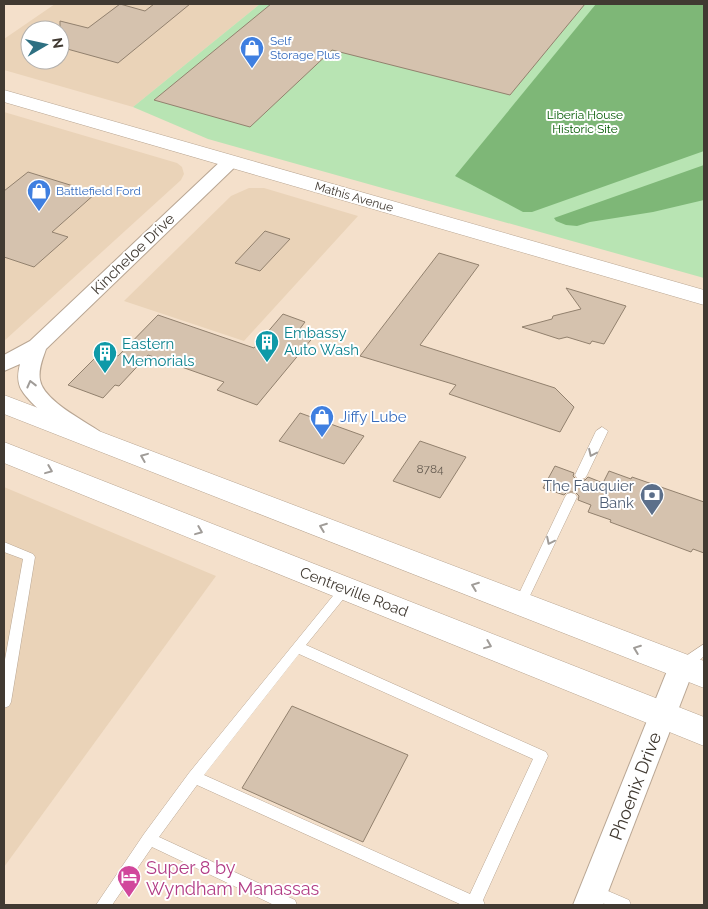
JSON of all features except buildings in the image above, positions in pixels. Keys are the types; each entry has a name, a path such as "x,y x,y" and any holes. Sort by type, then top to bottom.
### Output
{"main road":[{"name":"Mathis Avenue","path":"4,96 704,298"},
{"path":"4,404 520,604 697,664"},
{"name":"Centreville Road","path":"4,452 704,732"}],"street":[{"name":"Kincheloe Drive","path":"4,364 37,346 230,162"},
{"name":"Kincheloe Drive","path":"37,346 30,367 29,381 31,389 38,398 93,437"},
{"name":"Phoenix Drive","path":"591,898 663,716 697,664"}],"lane":[{"path":"581,475 602,431"},
{"path":"520,604 571,497"},
{"path":"4,547 29,557 4,702"},
{"path":"104,905 149,838 194,777 345,589"},
{"path":"194,777 476,904 541,756 297,647"},
{"path":"149,838 290,905"},
{"path":"591,898 624,905"}],"shaded area":[{"path":"55,4 260,4 133,107 4,70 4,39 20,28 20,70 70,70 70,20 32,20"},
{"name":"Battlefield Ford","path":"4,112 177,163 182,167 184,174 181,180 4,341"},
{"path":"249,188 264,188 358,216 244,341 124,301 231,196"},
{"path":"4,487 216,576 4,867"}],"green space":[{"name":"Liberia House Historic Site","path":"260,4 694,4 704,6 704,278 208,139 133,107"},
{"path":"596,4 704,4 704,151 532,212 523,212 455,176"},
{"path":"704,165 704,200 653,212 590,222 577,226 566,225 556,221 554,218"}],"place":[{"name":"Self Storage Plus","path":"252,69"},
{"name":"Battlefield Ford","path":"39,212"},
{"name":"Embassy Auto Wash","path":"267,363"},
{"name":"Eastern Memorials","path":"105,374"},
{"name":"Jiffy Lube","path":"322,438"},
{"name":"The Fauquier Bank","path":"652,516"},
{"name":"Super 8 by Wyndham Manassas","path":"129,898"}]}
